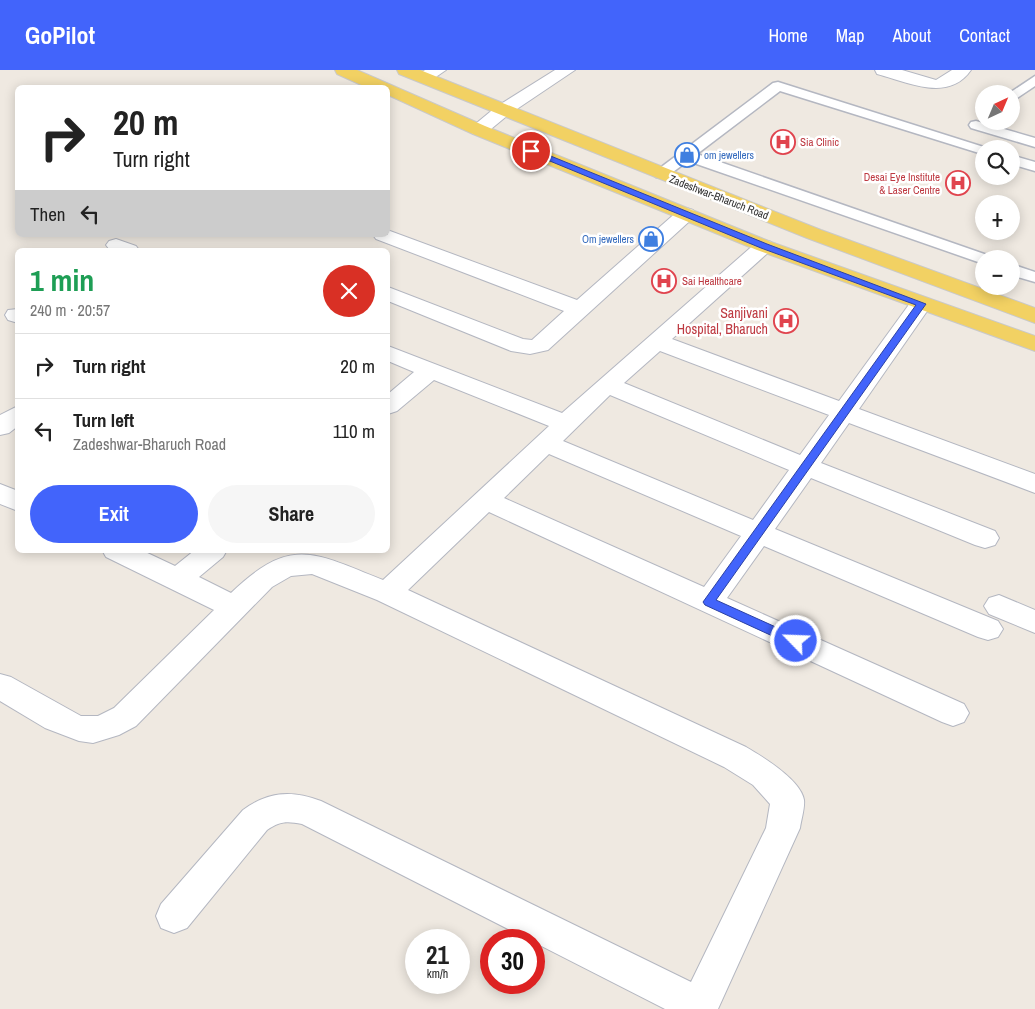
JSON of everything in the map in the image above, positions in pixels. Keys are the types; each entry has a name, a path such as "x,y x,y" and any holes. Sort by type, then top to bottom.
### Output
{"main road":[{"path":"343,70 376,85"},
{"name":"Zadeshwar-Bharuch Road","path":"405,70 431,74 502,111 814,234 1035,316"},
{"path":"390,90 479,130 764,246 1035,344"}],"street":[{"path":"479,130 502,111 567,70"},
{"path":"883,70 938,85 949,81 963,70"},
{"path":"390,294 519,346 530,347 540,345 686,214"},
{"path":"388,237 579,309"},
{"path":"387,593 607,385 658,342 764,246"},
{"path":"709,602 842,412 921,304"},
{"path":"658,342 1035,484"},
{"path":"390,354 566,424"},
{"path":"390,404 431,370"},
{"path":"607,385 985,538"},
{"path":"0,401 15,408"},
{"path":"0,426 15,416"},
{"path":"545,443 757,532 993,618 1035,622"},
{"path":"0,493 15,500"},
{"path":"485,500 953,713"},
{"path":"122,553 235,607"},
{"path":"177,580 209,553"},
{"path":"0,686 63,721 87,730 106,727 125,717 262,580 285,566 314,564 387,593 735,757 765,775 786,800 783,828 698,1008 309,811 288,806 270,808 255,820 174,916"}],"lane":[{"path":"1020,91 1035,80"},
{"path":"660,174 778,86 975,147"},
{"path":"992,130 1035,143"},
{"path":"686,155 975,256"},
{"path":"1020,162 1035,166"},
{"path":"1023,273 1035,260"}],"place":[{"name":"Sia Clinic","path":"783,142"},
{"name":"om jewellers","path":"687,155"},
{"name":"Desai Eye Institute & Laser Centre","path":"958,183"},
{"name":"Om jewellers","path":"651,239"},
{"name":"Sai Healthcare","path":"664,281"},
{"name":"Sanjivani Hospital, Bharuch","path":"786,321"}],"route":[{"path":"531,151 764,246 921,304 842,412 709,602 796,641"}]}
